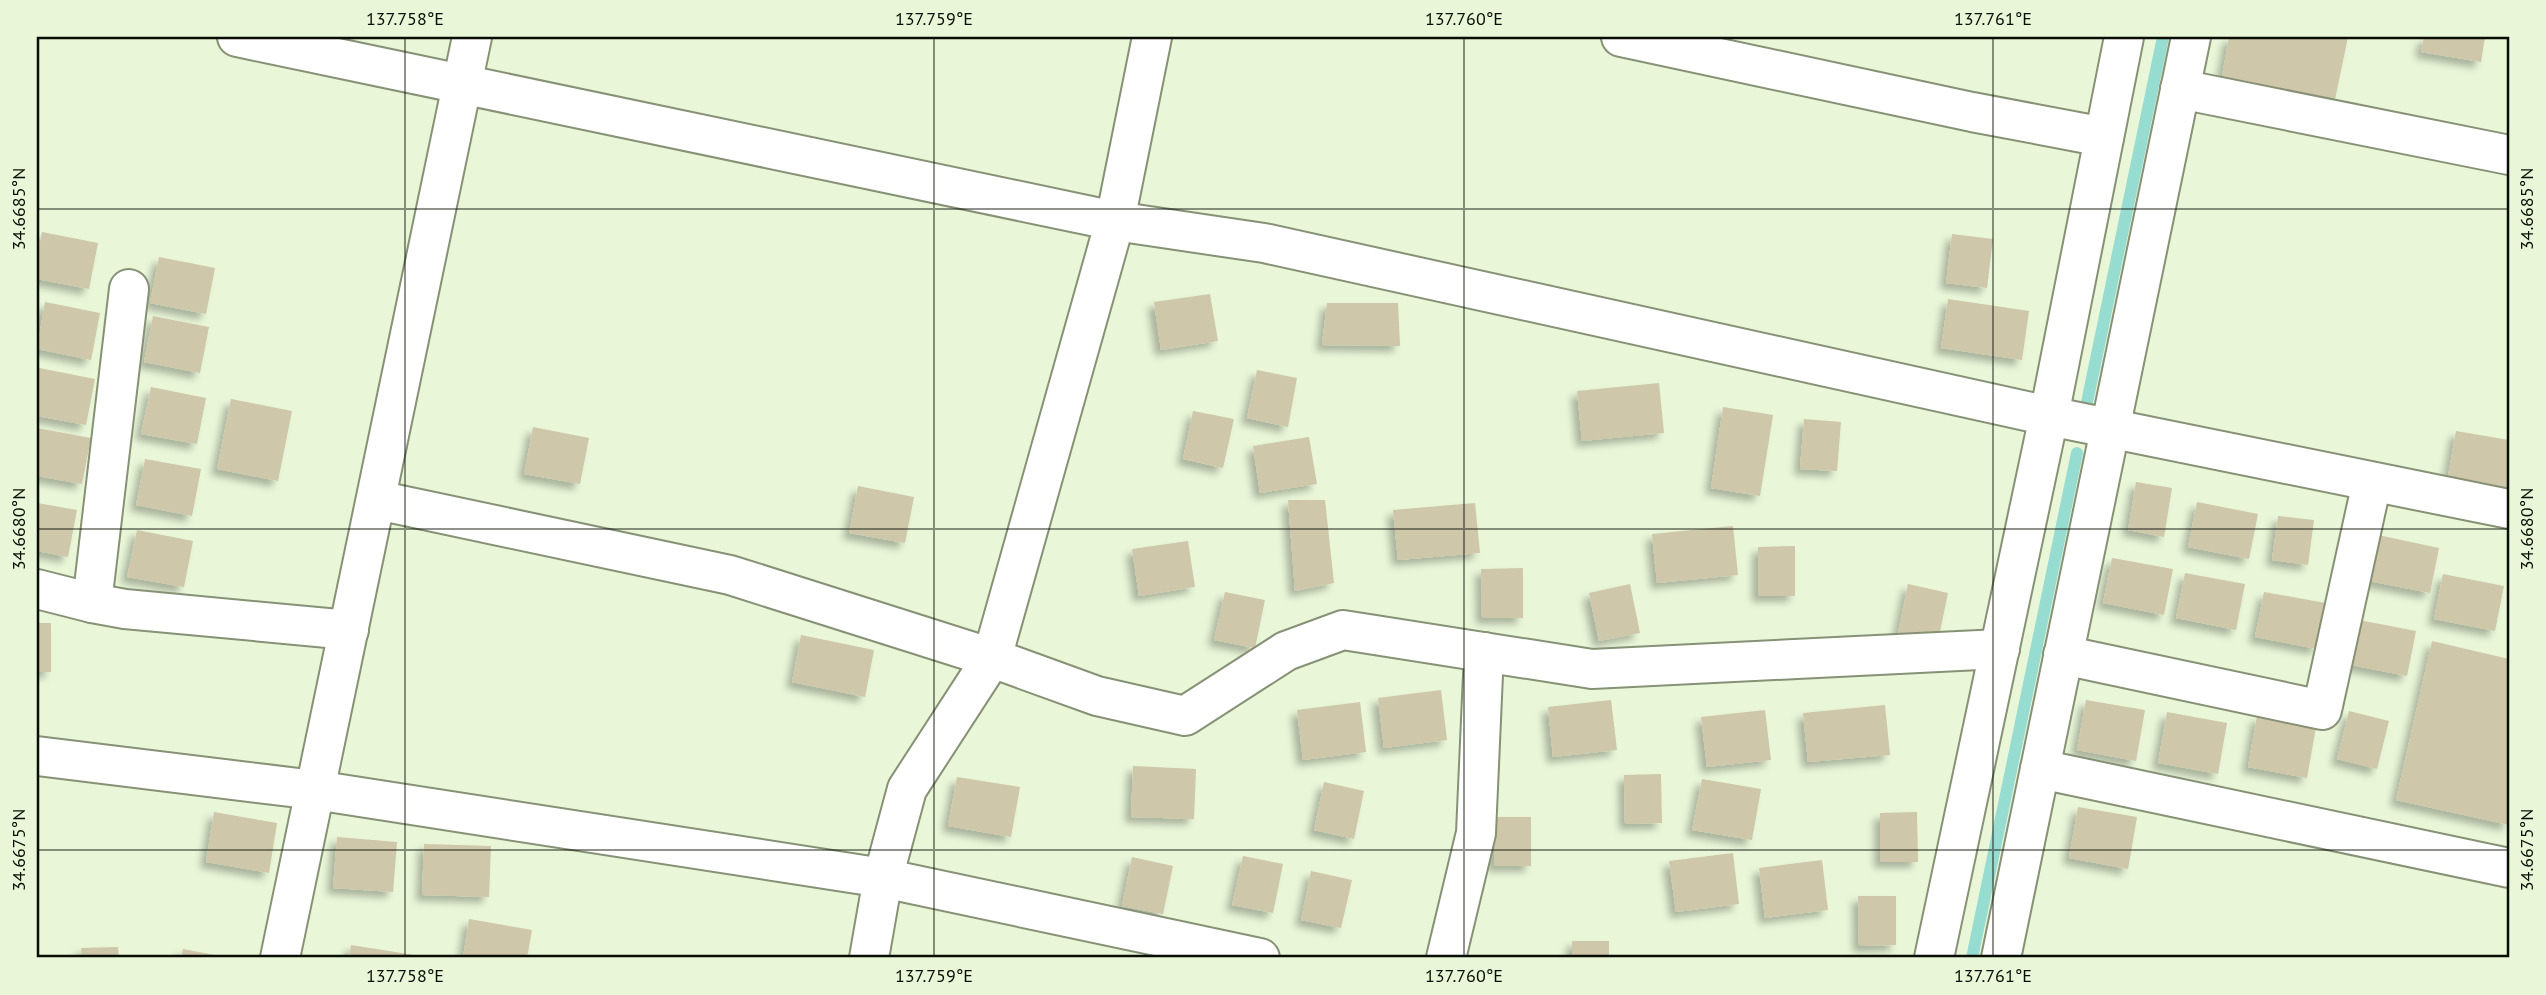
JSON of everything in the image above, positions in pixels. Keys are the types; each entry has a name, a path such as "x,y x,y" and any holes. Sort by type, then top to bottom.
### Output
{"street":[{"path":"237,37 1115,222 1264,243 2049,416 2509,509"},
{"path":"280,958 472,37"},
{"path":"869,958 883,878 907,789 992,658 1115,222 1152,37"},
{"path":"1622,37 1972,112 2104,137"},
{"path":"1934,958 2049,416 2124,37"},
{"path":"2001,958 2191,37"},
{"path":"2180,89 2509,155"},
{"path":"92,603 128,289"},
{"path":"2063,655 2322,710 2372,482"},
{"path":"377,500 730,575 992,658 1097,696 1185,716 1286,651 1343,630 1592,669 2000,649"},
{"path":"37,589 92,603 241,621 349,630"},
{"path":"1446,958 1476,834 1484,652"},
{"path":"37,755 315,790 883,878 1260,958"},
{"path":"2040,769 2509,868"}],"building":[{"path":"2229,37 2348,37 2334,104 2221,82"},
{"path":"2424,37 2485,37 2481,62 2421,52"},
{"path":"42,232 98,243 89,289 37,279 37,257"},
{"path":"1952,234 1993,239 1987,288 1946,283"},
{"path":"159,257 215,268 206,314 150,303"},
{"path":"1210,294 1218,341 1161,350 1154,302"},
{"path":"1948,299 2029,311 2022,360 1941,348"},
{"path":"45,302 100,313 91,360 37,349"},
{"path":"1327,303 1398,303 1400,346 1322,345"},
{"path":"153,316 209,327 200,373 144,362"},
{"path":"39,368 95,379 86,425 37,416"},
{"path":"1257,370 1297,378 1288,427 1247,418"},
{"path":"1659,383 1664,433 1582,441 1577,391"},
{"path":"151,387 206,398 197,444 141,434"},
{"path":"231,399 292,411 278,481 217,469"},
{"path":"1723,407 1773,415 1760,496 1711,488"},
{"path":"1193,411 1234,419 1223,468 1183,459"},
{"path":"1804,419 1841,422 1837,471 1800,469"},
{"path":"533,427 589,438 580,484 524,474"},
{"path":"37,428 91,438 82,484 37,476"},
{"path":"2456,431 2509,440 2506,492 2447,482"},
{"path":"1309,437 1317,484 1260,493 1253,446"},
{"path":"145,459 201,469 192,516 136,505"},
{"path":"2136,482 2172,488 2164,537 2128,530"},
{"path":"858,486 914,497 905,543 849,533"},
{"path":"1288,500 1325,500 1334,583 1295,591"},
{"path":"2197,502 2258,514 2249,559 2188,547"},
{"path":"37,503 77,510 68,557 37,551"},
{"path":"1475,503 1480,553 1398,560 1393,510"},
{"path":"2278,516 2314,520 2308,565 2272,560"},
{"path":"1733,526 1738,575 1657,583 1652,534"},
{"path":"137,530 193,541 184,587 127,577"},
{"path":"2378,535 2439,548 2430,593 2369,581"},
{"path":"1188,541 1195,587 1139,596 1132,549"},
{"path":"1795,546 1795,596 1758,596 1758,547"},
{"path":"2112,558 2173,569 2164,615 2103,603"},
{"path":"1523,568 1523,618 1482,618 1481,569"},
{"path":"2185,573 2245,584 2236,630 2176,618"},
{"path":"2443,574 2504,586 2495,631 2434,619"},
{"path":"1630,584 1640,633 1599,641 1589,593"},
{"path":"1908,584 1948,593 1938,641 1898,633"},
{"path":"1225,592 1265,600 1255,648 1214,640"},
{"path":"2264,592 2326,603 2317,649 2255,637"},
{"path":"2354,619 2416,631 2407,676 2346,664"},
{"path":"37,623 51,623 51,672 37,672"},
{"path":"801,635 874,650 865,697 792,682"},
{"path":"2432,641 2509,659 2509,825 2396,800"},
{"path":"1441,690 1447,740 1384,748 1378,698"},
{"path":"1611,700 1617,750 1553,757 1548,707"},
{"path":"2086,700 2145,710 2136,761 2077,750"},
{"path":"1360,702 1366,752 1303,760 1297,710"},
{"path":"1885,705 1890,755 1808,762 1803,713"},
{"path":"1765,710 1771,760 1707,767 1701,717"},
{"path":"2349,711 2389,721 2377,769 2337,759"},
{"path":"2167,712 2227,723 2218,774 2158,763"},
{"path":"2257,716 2316,727 2307,778 2248,767"},
{"path":"1133,766 1196,769 1194,819 1131,817"},
{"path":"1661,774 1662,823 1625,824 1624,775"},
{"path":"957,777 1020,787 1011,837 948,826"},
{"path":"1702,779 1761,789 1752,840 1692,830"},
{"path":"1324,782 1364,791 1354,839 1314,830"},
{"path":"2078,807 2137,817 2128,869 2069,858"},
{"path":"214,812 277,823 269,873 206,862"},
{"path":"1917,812 1918,862 1880,862 1880,813"},
{"path":"1494,817 1531,817 1531,866 1494,866"},
{"path":"337,837 397,842 393,892 333,888"},
{"path":"424,844 491,846 489,897 422,895"},
{"path":"1733,853 1739,904 1676,912 1669,861"},
{"path":"1243,856 1283,864 1273,913 1232,905"},
{"path":"1132,857 1173,866 1163,914 1122,906"},
{"path":"1822,860 1828,910 1765,918 1759,868"},
{"path":"1311,871 1352,880 1341,928 1301,920"},
{"path":"1858,896 1896,896 1896,945 1859,946"},
{"path":"469,919 532,930 527,958 463,958"},
{"path":"1572,941 1609,941 1609,958 1572,958"},
{"path":"351,945 414,955 413,958 349,958"},
{"path":"118,947 119,958 82,958 81,948"},
{"path":"183,949 225,957 225,958 181,958"}],"waterway":[{"path":"2085,412 2163,37"},
{"path":"1972,958 2077,453"}]}
